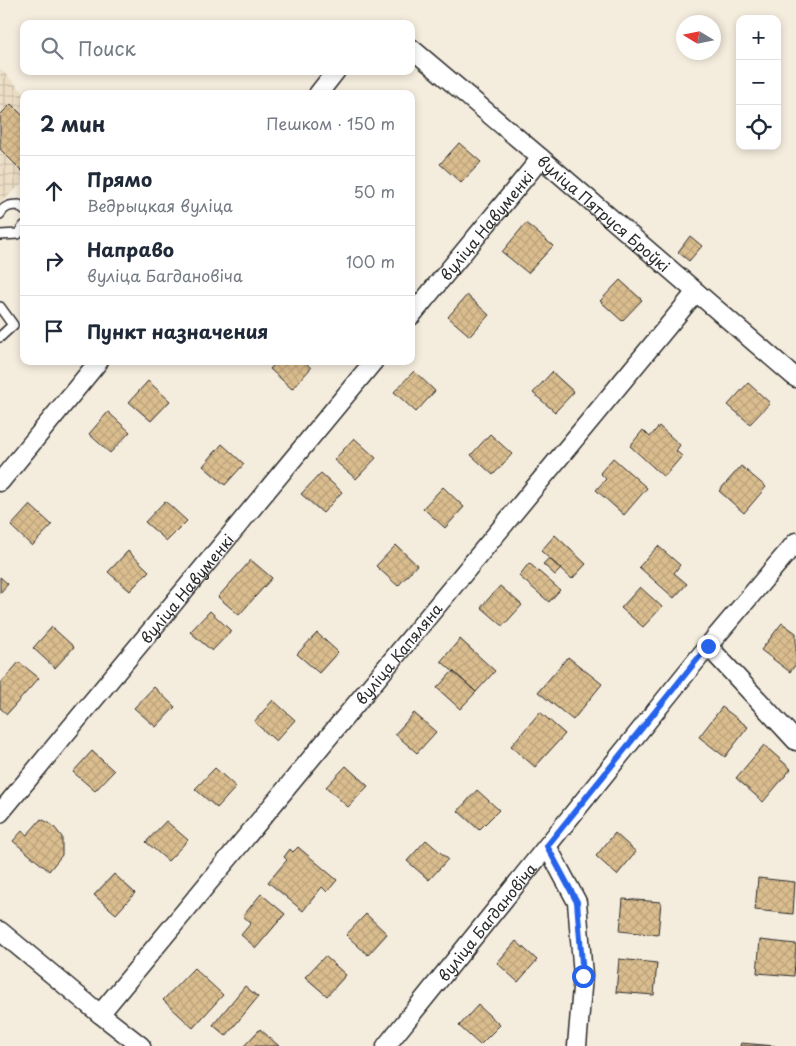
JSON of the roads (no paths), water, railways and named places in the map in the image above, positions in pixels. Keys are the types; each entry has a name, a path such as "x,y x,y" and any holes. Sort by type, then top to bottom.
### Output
{"street":[{"name":"вуліца Пятруся Броўкі","path":"415,51 796,378"},
{"path":"321,90 333,75"},
{"name":"вуліца Навуменкі","path":"415,311 541,158"},
{"name":"вуліца Капяляна","path":"100,1014 696,292"},
{"path":"0,482 96,365"},
{"name":"вуліца Навуменкі","path":"0,813 371,365"},
{"name":"вуліца Багдановіча","path":"386,1046 708,646 796,542"},
{"path":"708,646 796,742"},
{"path":"547,846 577,902 583,976 577,1046"},
{"path":"0,931 141,1046"}],"lane":[{"path":"0,214 2,209 11,205 20,206"},
{"path":"0,235 18,234 20,231"},
{"path":"0,308 13,324 0,337"}]}
